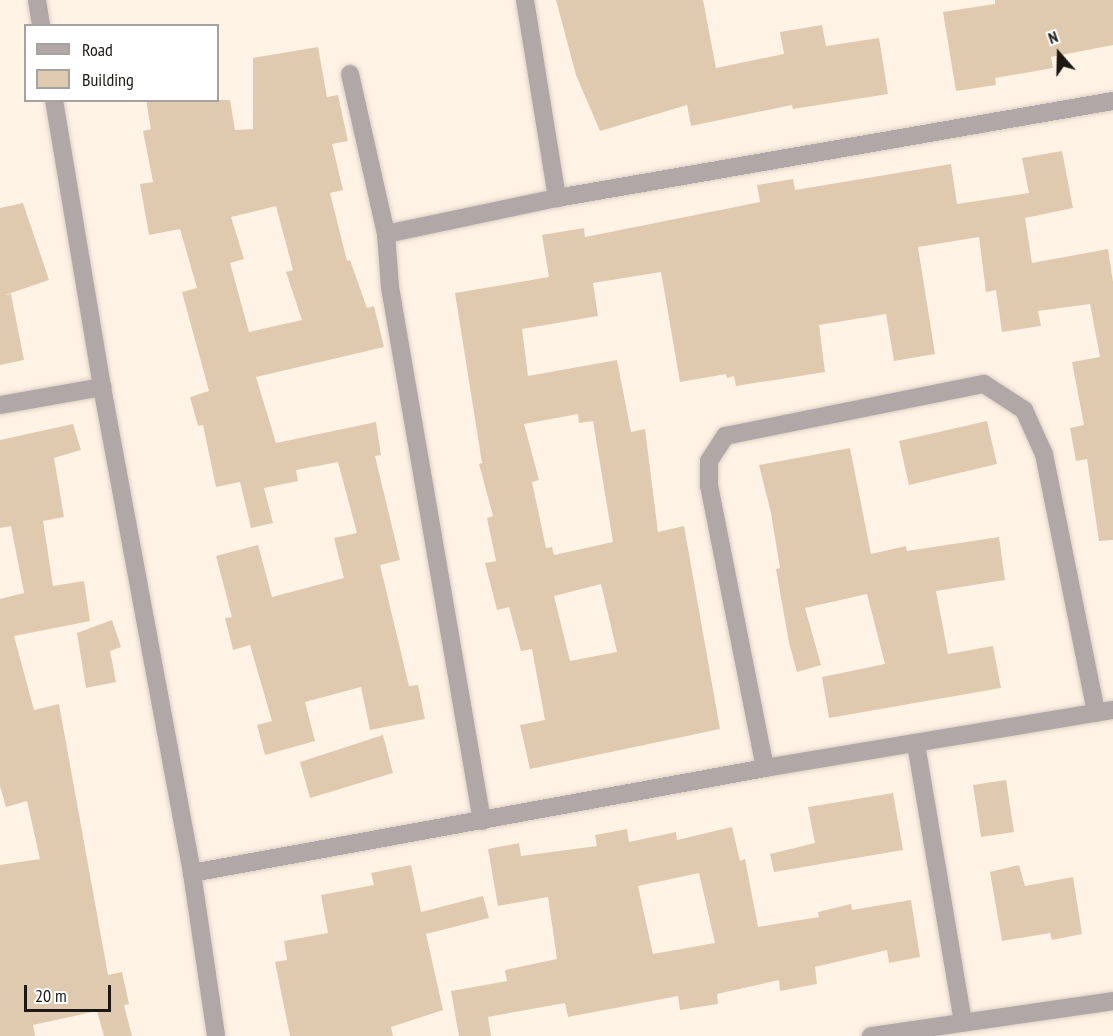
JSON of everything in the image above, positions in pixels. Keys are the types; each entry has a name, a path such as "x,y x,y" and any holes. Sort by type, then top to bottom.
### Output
{"street":[{"path":"37,0 41,24"},
{"path":"525,0 557,198"},
{"path":"350,74 386,234 390,287 482,821"},
{"path":"386,234 557,198 1113,101"},
{"path":"54,102 102,387 192,873 216,1036"},
{"path":"192,873 765,768 1105,711 1044,454 1024,410 984,384 725,436 709,461 709,486 765,768"},
{"path":"0,405 102,387"},
{"path":"916,744 963,1021"},
{"path":"871,1036 1113,1001"}],"building":[{"path":"556,0 703,0 716,68 784,54 780,32 822,25 826,46 879,38 888,94 793,109 792,105 691,126 687,105 600,131 576,75"},
{"path":"995,0 1113,0 1113,45 1051,57 1053,68 995,78 996,85 956,91 943,12 995,4"},
{"path":"318,47 327,97 338,95 348,141 332,144 343,190 330,193 347,261 350,260 367,308 374,306 384,347 256,377 276,443 376,422 381,455 375,456 400,560 380,565 409,686 418,685 425,719 370,730 361,687 305,702 315,741 265,755 257,725 272,721 250,645 233,650 225,618 232,617 216,556 258,545 272,597 344,578 334,538 357,533 338,462 296,470 298,481 264,488 273,523 251,528 240,482 216,487 203,425 198,426 190,397 209,391 182,292 197,288 180,229 149,235 140,184 153,182 143,131 151,129 146,102 230,100 235,130 253,129 253,58","holes":["276,206 293,270 286,272 302,320 249,332 230,263 244,259 231,217"]},
{"path":"1062,151 1073,208 1025,218 1032,263 1108,249 1113,282 1113,540 1099,541 1087,459 1076,461 1070,428 1084,425 1072,362 1100,357 1090,304 1038,311 1041,326 1002,332 996,290 986,292 979,237 918,247 935,354 894,361 886,314 819,325 825,372 736,386 734,376 727,378 726,374 680,382 661,272 593,283 598,316 522,329 528,376 617,360 631,432 645,429 658,532 684,526 720,729 530,769 520,725 545,720 532,649 521,651 509,607 497,610 485,563 496,561 487,518 493,516 479,464 482,463 455,293 549,277 542,235 584,228 585,237 760,202 757,185 793,179 795,190 951,164 957,204 1029,193 1022,158","holes":["578,414 579,423 593,421 613,542 554,555 552,547 546,548 532,482 539,480 524,424","601,584 617,652 570,661 554,596"]},
{"path":"23,203 49,280 5,295 11,294 24,360 0,365 0,208"},
{"path":"987,421 997,464 909,485 899,441"},
{"path":"73,424 81,450 54,458 64,517 43,521 53,586 84,581 90,621 14,636 34,710 59,704 108,975 122,972 129,1004 124,1005 132,1036 104,1036 97,1011 33,1025 35,1036 0,1036 0,865 40,859 27,801 6,807 0,786 0,599 24,593 11,526 0,528 0,440"},
{"path":"850,448 871,554 906,546 907,551 999,537 1005,580 936,591 948,654 993,646 1001,688 829,718 822,677 885,664 867,594 805,608 821,665 797,672 789,643 776,569 780,568 771,513 759,465"},
{"path":"112,620 121,647 110,651 116,682 86,688 77,633"},
{"path":"383,735 393,773 310,798 300,762"},
{"path":"1006,780 1014,832 981,837 973,785"},
{"path":"893,793 903,850 774,872 770,854 815,843 808,807"},
{"path":"732,827 740,861 745,859 758,927 819,917 818,912 851,904 852,910 911,900 920,957 889,963 887,950 815,967 817,984 780,991 779,980 717,994 718,1004 680,1010 678,996 568,1017 565,1003 488,1017 491,1036 459,1036 451,991 507,981 505,970 557,959 548,897 498,906 488,849 519,843 521,856 597,846 595,835 627,829 629,842 676,832 677,840","holes":["699,873 715,943 653,954 638,886"]},
{"path":"411,865 421,912 483,896 489,918 426,934 443,1010 391,1027 393,1036 290,1036 275,962 287,960 284,941 328,933 321,895 374,885 371,873"},
{"path":"1019,865 1025,886 1073,877 1082,934 1052,940 1050,933 1002,941 990,872"}]}
